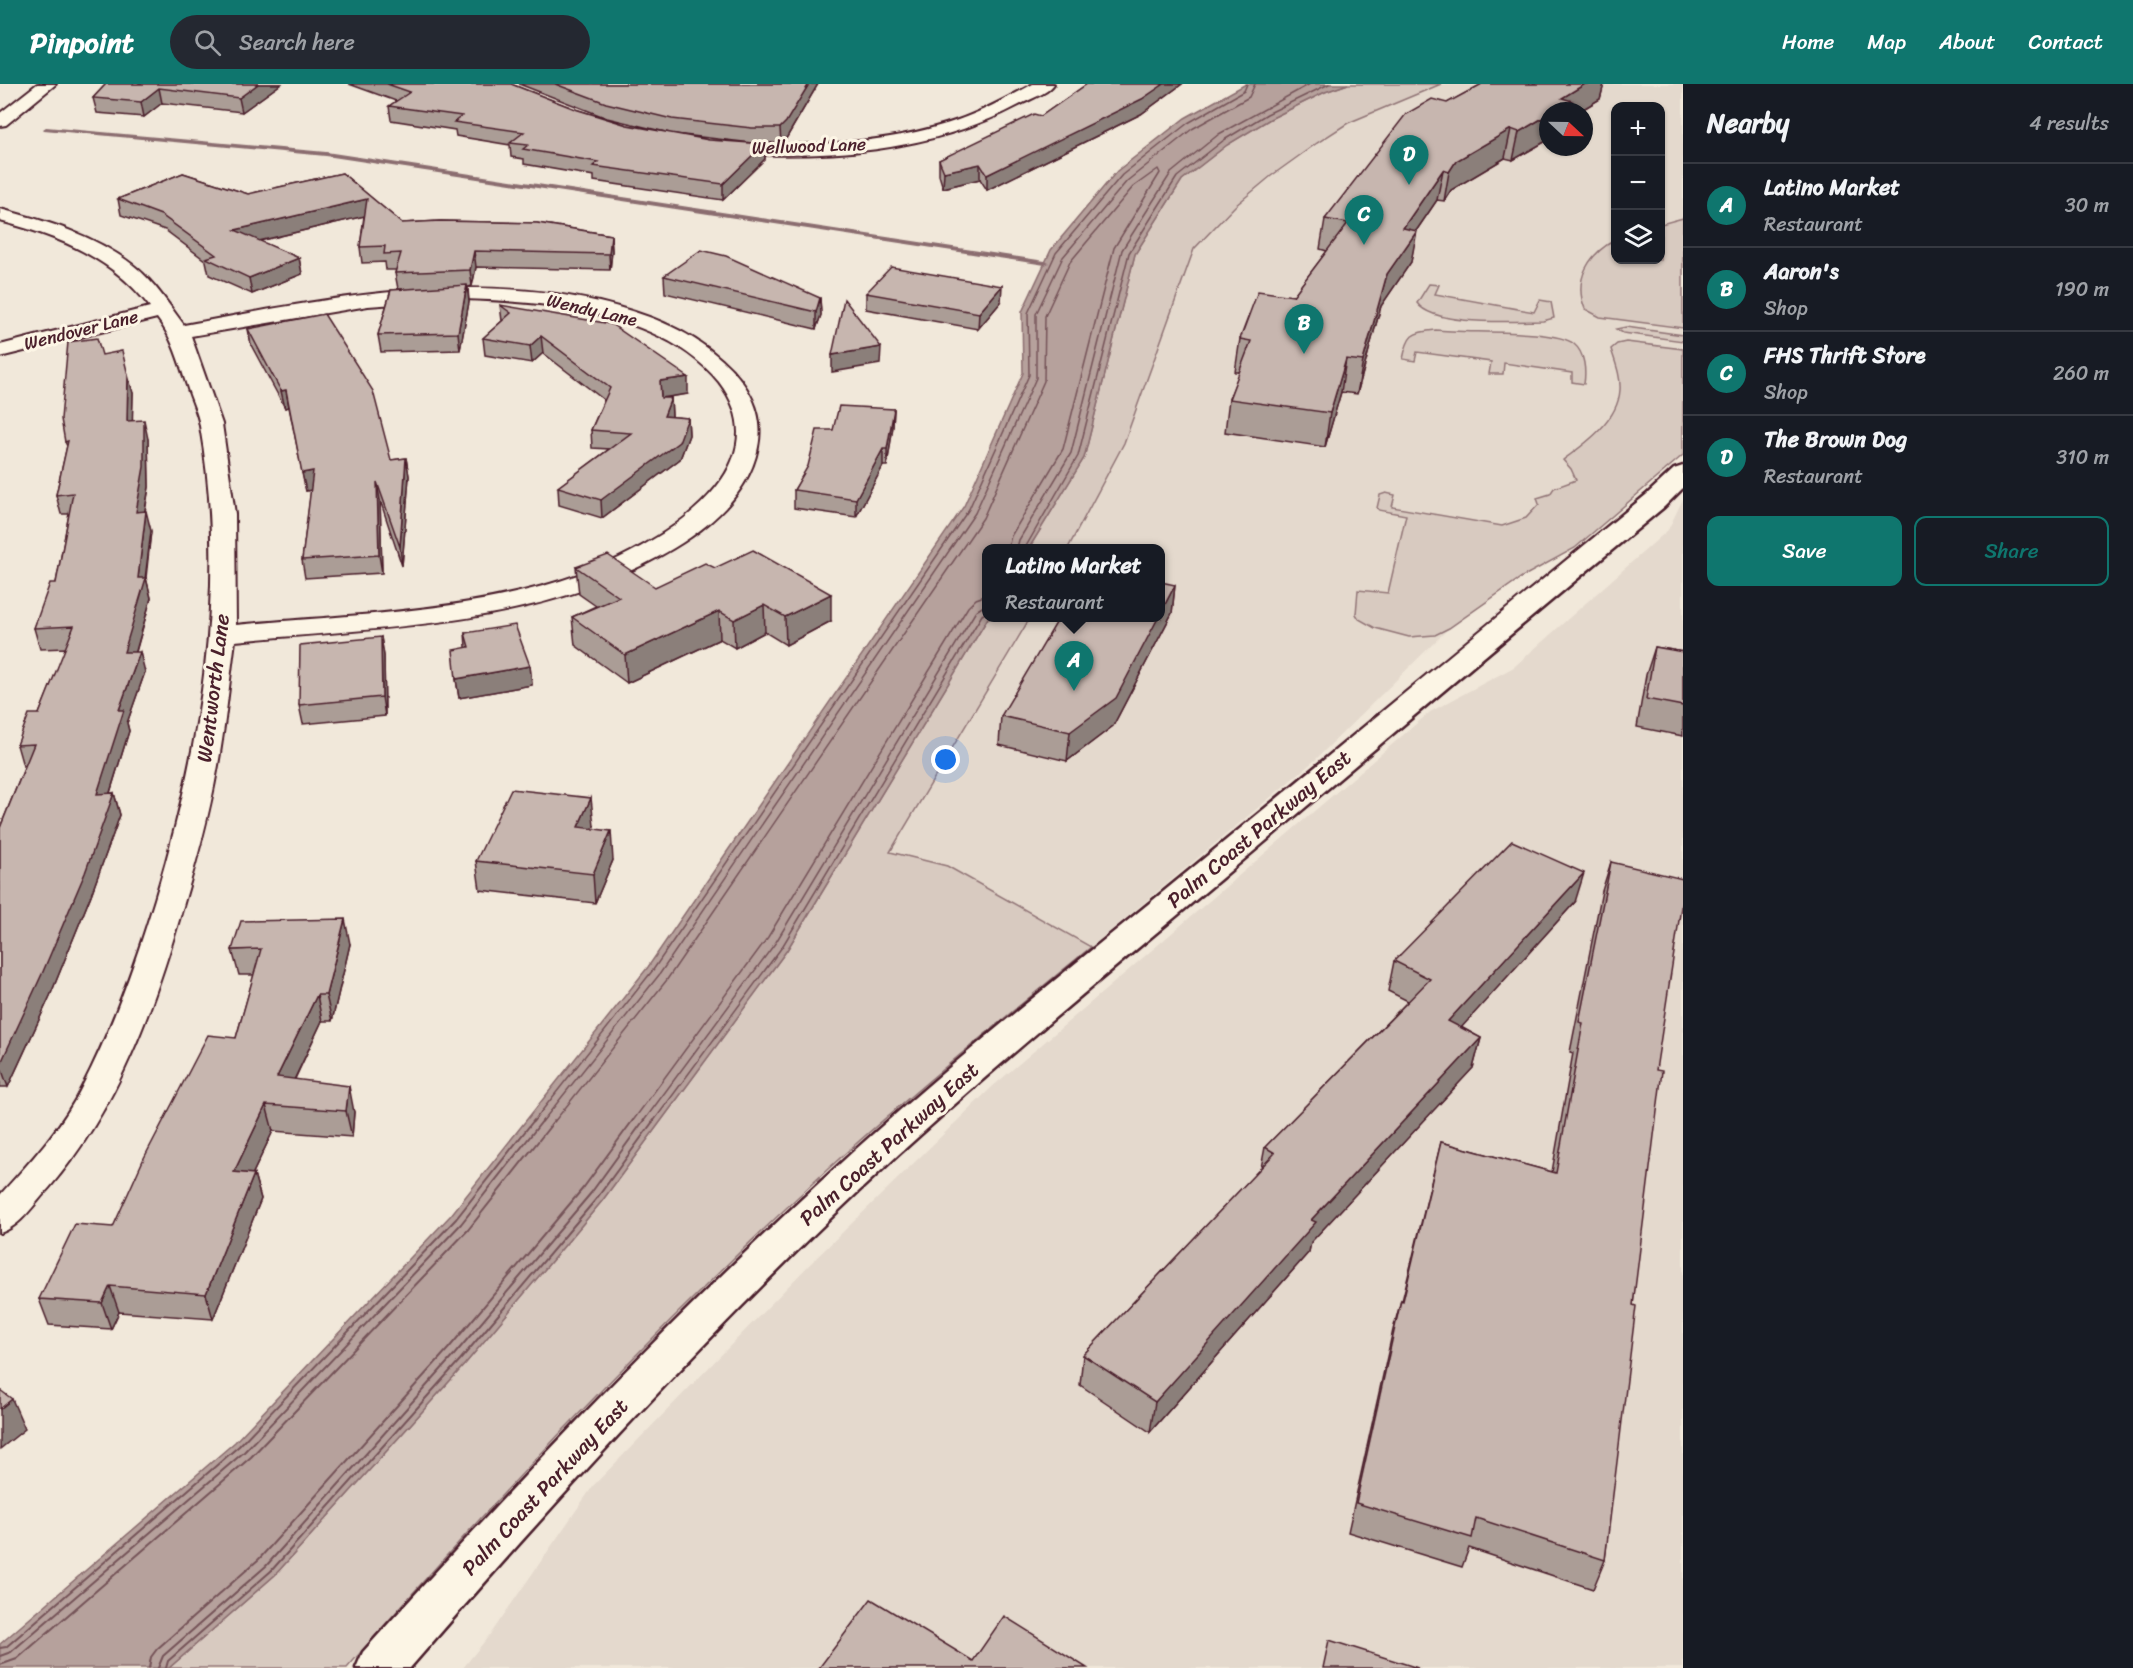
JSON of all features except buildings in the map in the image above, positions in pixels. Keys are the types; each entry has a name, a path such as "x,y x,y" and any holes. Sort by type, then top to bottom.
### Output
{"main road":[{"name":"Palm Coast Parkway East","path":"380,1668 526,1504 615,1411 772,1252 904,1128 1027,1020 1655,501 1683,474"}],"street":[{"path":"0,122 48,84"},
{"name":"Wellwood Lane","path":"709,146 796,149 863,145 913,138 977,119 1046,84"},
{"name":"Wentworth Lane","path":"0,215 47,227 106,255 127,270 163,310 179,332 211,424 223,514 223,634 203,771 190,832 155,950 131,1018 97,1092 72,1132 42,1172 0,1219"},
{"name":"Wendy Lane","path":"179,332 387,296 479,293 556,300 625,315 685,342 723,372 742,400 748,415 750,431 741,467 717,501 678,534 654,549 605,573 544,594 486,607 223,634"},
{"name":"Wendover Lane","path":"0,351 163,310"}],"shaded area":[{"path":"1348,84 1441,84 1348,123 1317,143 1271,176 1235,206 1194,249 1124,443 1070,544 1031,544 1084,458 1135,254 1182,180 1227,145 1270,119 1325,92"},
{"path":"1441,84 1683,84 1683,455 1575,548 1522,577 1449,628 1314,761 1091,947 947,866 890,852 1028,622 1165,622 1165,544 1070,544 1124,443 1194,249 1235,206 1271,176 1348,123"},
{"path":"1683,218 1683,328 1600,317 1585,309 1581,288 1582,278 1586,268 1598,252 1611,243 1611,264 1665,264 1665,223"},
{"path":"1429,284 1439,285 1435,294 1534,312 1540,300 1551,302 1554,318 1543,321 1495,322 1440,316 1426,311 1417,303"},
{"path":"1626,327 1683,335 1683,341 1623,333 1616,329"},
{"path":"1436,330 1529,334 1564,339 1574,344 1583,357 1584,384 1572,382 1572,373 1504,363 1503,374 1489,374 1491,362 1417,352 1415,361 1403,359 1412,336"},
{"path":"1626,342 1683,349 1683,455 1575,548 1522,577 1449,628 1435,635 1409,637 1375,628 1359,619 1356,614 1358,590 1388,593 1406,515 1379,510 1377,508 1380,495 1386,493 1395,495 1392,507 1502,526 1526,518 1539,504 1537,498 1550,494 1554,488 1576,480 1571,469 1563,460 1599,431 1613,412 1618,401 1620,385 1611,349 1617,344"},
{"path":"1683,499 1683,1668 463,1668 492,1632 593,1486 811,1263 992,1087 1430,712 1514,667 1668,530"},
{"path":"986,622 1028,622 890,852 947,866 1091,947 860,1140 702,1289 580,1412 347,1668 169,1668 275,1575 465,1364 602,1201 787,950"}],"water":[{"path":"1246,84 1348,84 1325,92 1270,119 1227,145 1182,180 1135,254 1084,458 1031,544 982,544 982,622 986,622 787,950 602,1201 465,1364 275,1575 169,1668 0,1668 0,1644 235,1442 451,1215 648,967 964,506 1023,373 1022,312 1051,250 1117,171 1185,118"}],"waterway":[{"path":"46,129 326,154 1045,263"}],"place":[{"name":"The Brown Dog","path":"1409,185"},
{"name":"FHS Thrift Store","path":"1364,245"},
{"name":"Aaron's","path":"1304,354"},
{"name":"Latino Market","path":"1074,691"}]}
